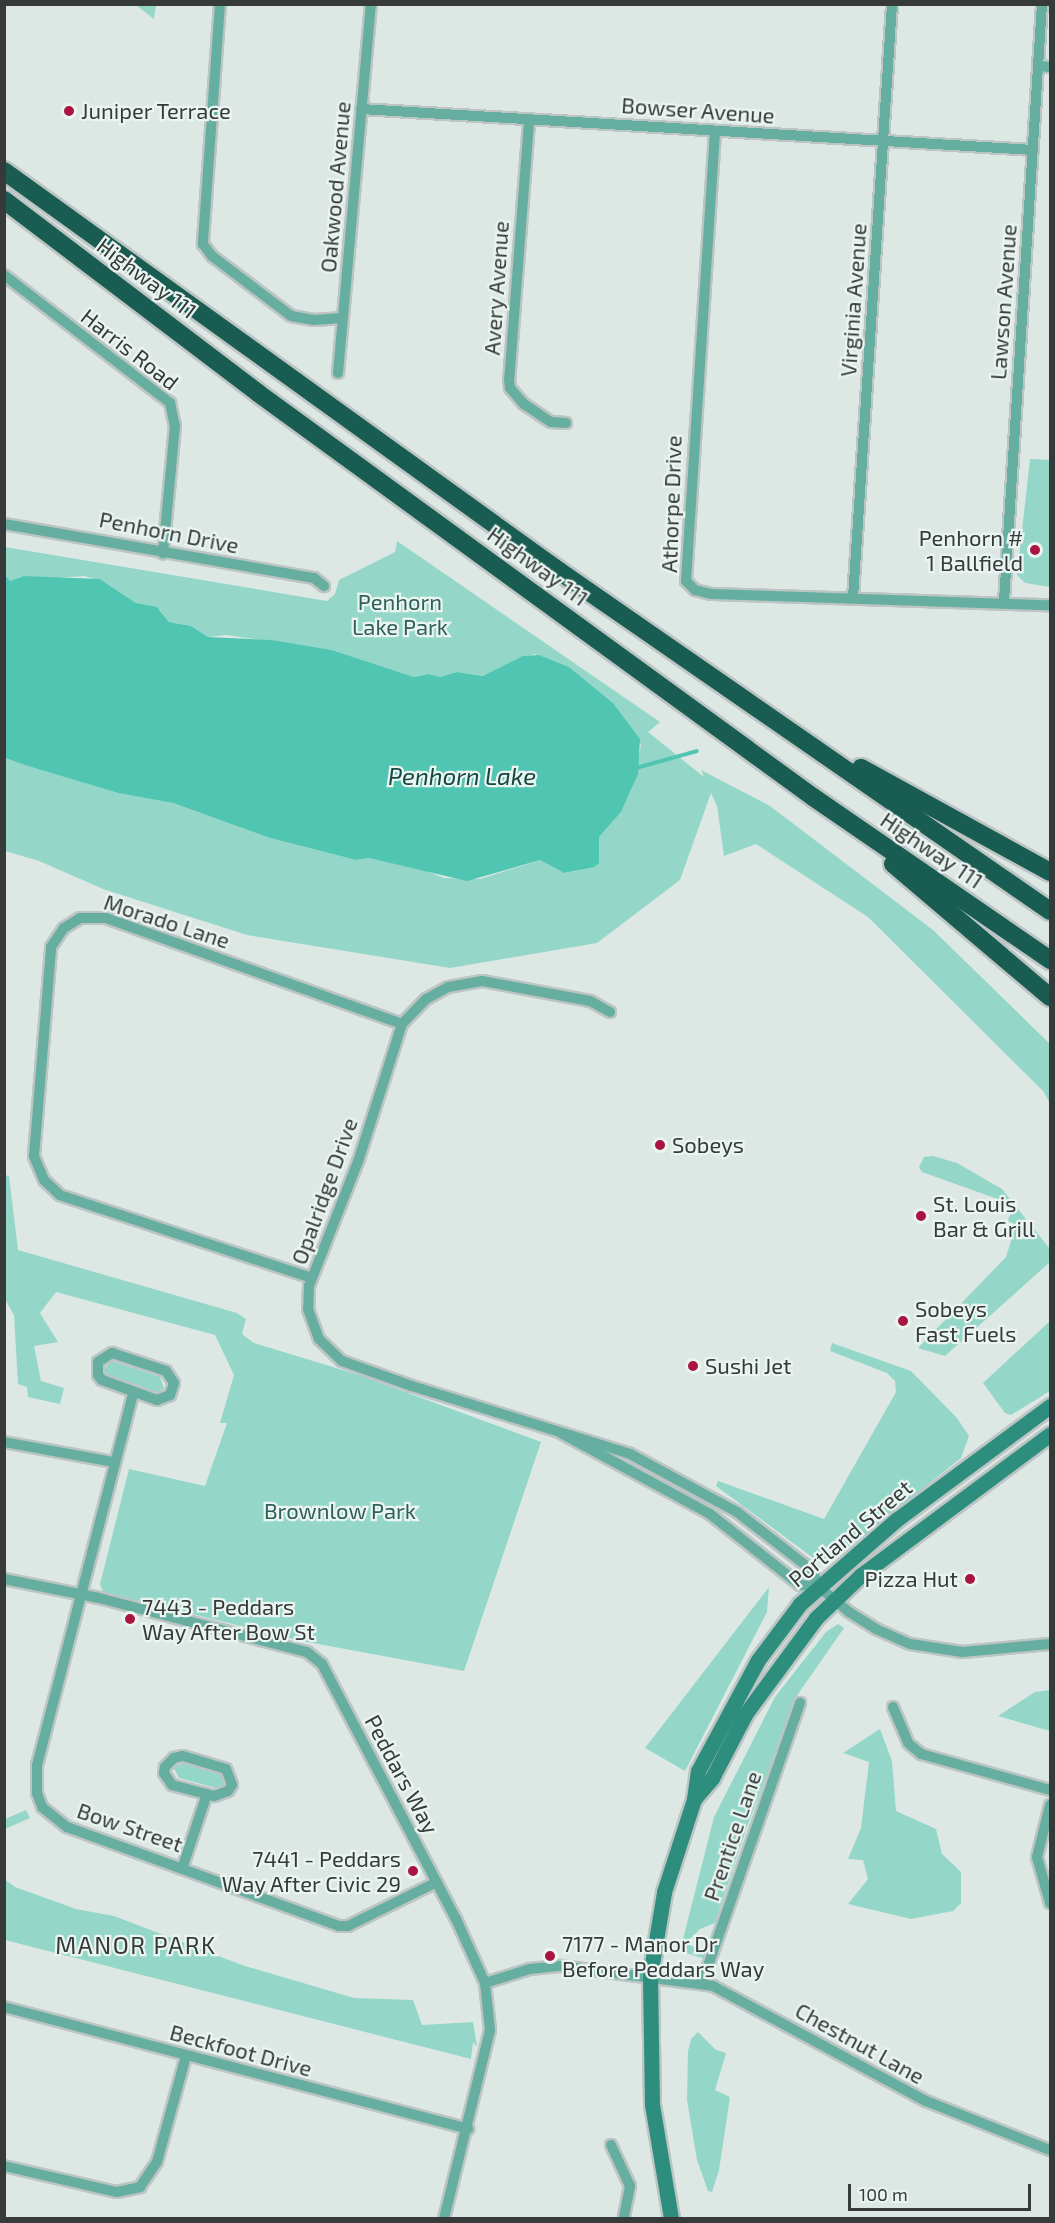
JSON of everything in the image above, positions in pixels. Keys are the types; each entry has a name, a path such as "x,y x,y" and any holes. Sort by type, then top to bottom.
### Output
{"highway":[{"name":"Highway 111","path":"4,171 753,706 1050,911"},
{"name":"Highway 111","path":"4,200 258,393 813,797 1050,960"},
{"path":"753,706 1050,872"},
{"path":"813,797 1050,997"}],"main road":[{"name":"Portland Street","path":"694,1799 712,1778 746,1713 826,1593 906,1513 1050,1406"},
{"name":"Portland Street","path":"671,2218 652,2104 650,1976 664,1892 694,1799 698,1771 758,1660 800,1604 861,1575 1050,1434"}],"street":[{"path":"220,4 203,244 212,256 291,316 314,320 343,318"},
{"name":"Oakwood Avenue","path":"338,373 371,4"},
{"name":"Virginia Avenue","path":"853,598 892,4"},
{"name":"Lawson Avenue","path":"1004,601 1042,4"},
{"path":"1038,66 1050,67"},
{"name":"Bowser Avenue","path":"362,109 529,122 1033,150"},
{"name":"Avery Avenue","path":"529,122 510,388 524,404 551,422 566,423"},
{"name":"Athorpe Drive","path":"715,132 683,574 690,586 701,593 1004,601 1050,605"},
{"name":"Harris Road","path":"4,275 170,403 175,426 163,553"},
{"name":"Penhorn Drive","path":"4,524 314,578 324,586"},
{"name":"Morado Lane","path":"312,1278 60,1195 44,1180 34,1156 51,947 58,933 80,918 106,918 402,1024"},
{"name":"Opalridge Drive","path":"610,1012 590,1001 482,981 448,987 426,999 402,1024 359,1159 312,1278 308,1301 312,1325 324,1346 342,1360 561,1433 710,1514 800,1585 826,1593"},
{"path":"112,1353 172,1377 173,1389 165,1399 133,1394 102,1380 98,1375 98,1362 112,1353"},
{"name":"Bow Street","path":"133,1394 113,1462 83,1594 37,1765 39,1800 46,1813 67,1827 183,1866 339,1926 348,1926 436,1882"},
{"name":"Opalridge Drive","path":"561,1433 576,1434 630,1454 737,1512 813,1571 826,1593"},
{"path":"4,1442 113,1462"},
{"name":"Peddars Way","path":"4,1579 83,1594 307,1652 322,1664 436,1882 485,1983 490,2030 468,2129 444,2218"},
{"path":"826,1593 876,1629 922,1649 962,1652 1050,1644"},
{"name":"Prentice Lane","path":"702,1983 800,1703"},
{"path":"893,1707 908,1743 921,1754 1050,1790"},
{"path":"183,1756 226,1770 232,1785 228,1791 221,1796 207,1794 172,1785 165,1767 174,1758 183,1756"},
{"path":"183,1866 207,1794"},
{"path":"1050,1805 1037,1857 1050,1903"},
{"name":"Chestnut Lane","path":"485,1983 519,1972 560,1966 702,1983 727,1991 926,2101 1050,2150"},
{"name":"Beckfoot Drive","path":"4,2007 468,2129"},
{"path":"4,2166 117,2192 140,2187 157,2162 186,2056"},
{"path":"612,2145 630,2186 624,2218"}],"green space":[{"path":"136,5 156,5 154,19"},
{"path":"1030,459 1050,460 1050,587 1025,583 1017,575"},
{"name":"Penhorn Lake Park","path":"397,541 660,722 648,732 704,777 701,770 770,806 933,930 1050,1044 1050,1104 1044,1092 868,917 756,844 724,856 717,806 711,793 680,880 597,943 450,968 247,935 103,889 39,861 5,851 4,758 118,793 173,803 270,838 356,860 369,858 427,871 444,878 480,879 540,860 564,873 576,871 599,861 599,837 620,813 631,790 641,745 613,703 569,667 534,654 484,676 457,672 440,677 429,674 414,677 332,650 226,635 208,637 191,626 169,622 159,609 136,603 105,582 85,576 42,579 22,576 10,581 5,575 5,547 327,601 335,594 339,580 395,552"},
{"path":"933,1156 957,1163 1002,1189 1050,1249 1050,1262 945,1356 918,1348 1006,1257 1016,1225 1008,1221 1010,1214 1003,1201 922,1172 919,1167 924,1157"},
{"name":"Brownlow Park","path":"4,1175 9,1176 18,1250 237,1313 246,1319 242,1334 254,1343 359,1375 541,1442 464,1671 302,1641 103,1592 100,1584 129,1469 205,1486 227,1423 220,1423 234,1375 215,1335 56,1292 40,1313 58,1342 34,1346 41,1381 64,1388 60,1404 28,1397 27,1387 18,1384 14,1315 5,1299"},
{"path":"1050,1321 1050,1391 1011,1415 1005,1413 983,1383"},
{"path":"832,1343 911,1371 957,1418 969,1436 961,1458 831,1562 820,1563 716,1486 718,1481 824,1519 896,1392 895,1381 887,1373 830,1351"},
{"path":"112,1361 160,1377 164,1388 157,1393 108,1377 104,1369"},
{"path":"769,1587 767,1612 685,1771 645,1748"},
{"path":"838,1624 844,1628 798,1694 747,1827 715,1923 700,1929 691,1938 691,1946 703,1949 705,1959 680,1951 714,1817 775,1697 826,1632"},
{"path":"1050,1690 1050,1731 998,1716 1035,1692"},
{"path":"880,1729 892,1761 896,1811 936,1829 942,1854 961,1872 961,1903 953,1911 911,1919 848,1904 868,1879 863,1860 848,1859 861,1828 869,1762 843,1753"},
{"path":"187,1762 226,1774 228,1781 223,1788 216,1788 179,1778 173,1767"},
{"path":"26,1810 30,1818 5,1829 5,1819"},
{"path":"4,1879 15,1887 76,1909 114,1916 242,1965 354,1998 413,2000 422,2025 473,2022 477,2047 473,2042 471,2059 5,1940"},
{"path":"698,2032 716,2050 726,2053 715,2090 730,2097 719,2170 712,2192 708,2191 697,2160 687,2100 688,2051 691,2039"}],"water":[{"name":"Penhorn Lake","path":"5,575 10,581 23,576 100,579 136,603 157,607 169,622 191,626 208,637 271,640 332,650 414,677 429,674 440,677 457,672 483,676 523,656 539,655 569,667 613,703 640,739 638,774 621,812 599,837 599,863 594,867 564,873 540,860 467,881 369,858 356,860 270,838 173,803 118,793 25,765 5,758"}],"waterway":[{"path":"636,768 697,751"}],"place":[{"name":"Juniper Terrace","path":"69,111"},
{"name":"Penhorn # 1 Ballfield","path":"1035,550"},
{"name":"Sobeys","path":"660,1145"},
{"name":"St. Louis Bar & Grill","path":"921,1216"},
{"name":"Sobeys Fast Fuels","path":"903,1321"},
{"name":"Sushi Jet","path":"693,1366"},
{"name":"Pizza Hut","path":"970,1579"},
{"name":"7443 - Peddars Way After Bow St","path":"130,1619"},
{"name":"7441 - Peddars Way After Civic 29","path":"413,1871"},
{"name":"7177 - Manor Dr Before Peddars Way","path":"550,1956"}],"district":[{"name":"MANOR PARK","path":"136,1945"}]}
